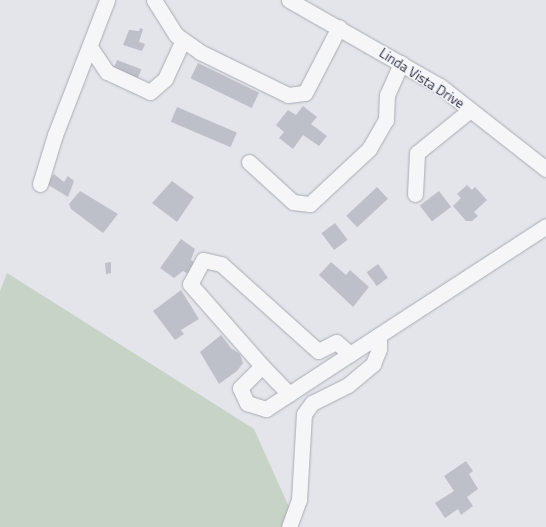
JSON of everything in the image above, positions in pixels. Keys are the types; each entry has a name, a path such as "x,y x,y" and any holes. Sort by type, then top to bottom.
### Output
{"street":[{"path":"40,184 55,135 107,0"},
{"path":"154,0 183,40 288,95 305,92 338,26"},
{"name":"Linda Vista Drive","path":"289,0 338,26 400,63 470,110 546,169"},
{"path":"90,47 107,72 150,92 165,79 183,40"},
{"path":"249,162 293,202 310,204 369,150 386,120 386,95 400,63"},
{"path":"415,194 417,153 470,110"},
{"path":"262,366 240,388 247,403 266,409 546,226"},
{"path":"289,394 262,366 190,284 203,260 221,264 318,351 336,342 350,354"},
{"path":"289,527 299,500 304,414 312,403 348,385 373,364 379,349 379,335"}],"green space":[{"path":"7,273 254,429 298,527 0,527 0,291"}],"building":[{"path":"140,28 143,29 139,42 145,44 142,51 123,45 129,30 139,31"},
{"path":"117,60 141,69 138,79 113,69"},
{"path":"198,63 259,93 252,108 191,78"},
{"path":"303,106 317,117 311,124 327,136 319,146 303,135 293,149 279,138 284,132 276,125 288,110 296,115"},
{"path":"177,107 237,132 231,147 171,122"},
{"path":"54,174 64,182 68,176 74,181 68,197 47,184"},
{"path":"172,181 194,197 177,222 152,203"},
{"path":"467,185 472,190 475,187 487,200 474,212 478,216 472,221 466,221 453,206 461,198 457,194"},
{"path":"377,187 388,199 357,227 346,216"},
{"path":"80,191 118,214 103,233 71,209 69,204"},
{"path":"439,191 451,207 432,221 420,205"},
{"path":"335,223 348,240 334,250 321,233"},
{"path":"181,239 195,249 191,260 196,264 188,274 183,271 174,278 160,268"},
{"path":"111,262 111,273 106,274 105,263"},
{"path":"331,262 346,275 350,270 369,287 353,307 319,275"},
{"path":"378,264 388,278 377,286 367,272"},
{"path":"181,290 199,319 181,330 184,334 175,340 153,311"},
{"path":"221,335 231,348 240,354 243,363 237,371 219,384 200,352"},
{"path":"466,461 473,471 469,474 478,489 467,497 473,506 461,515 458,509 445,518 435,503 454,491 444,476"}]}
